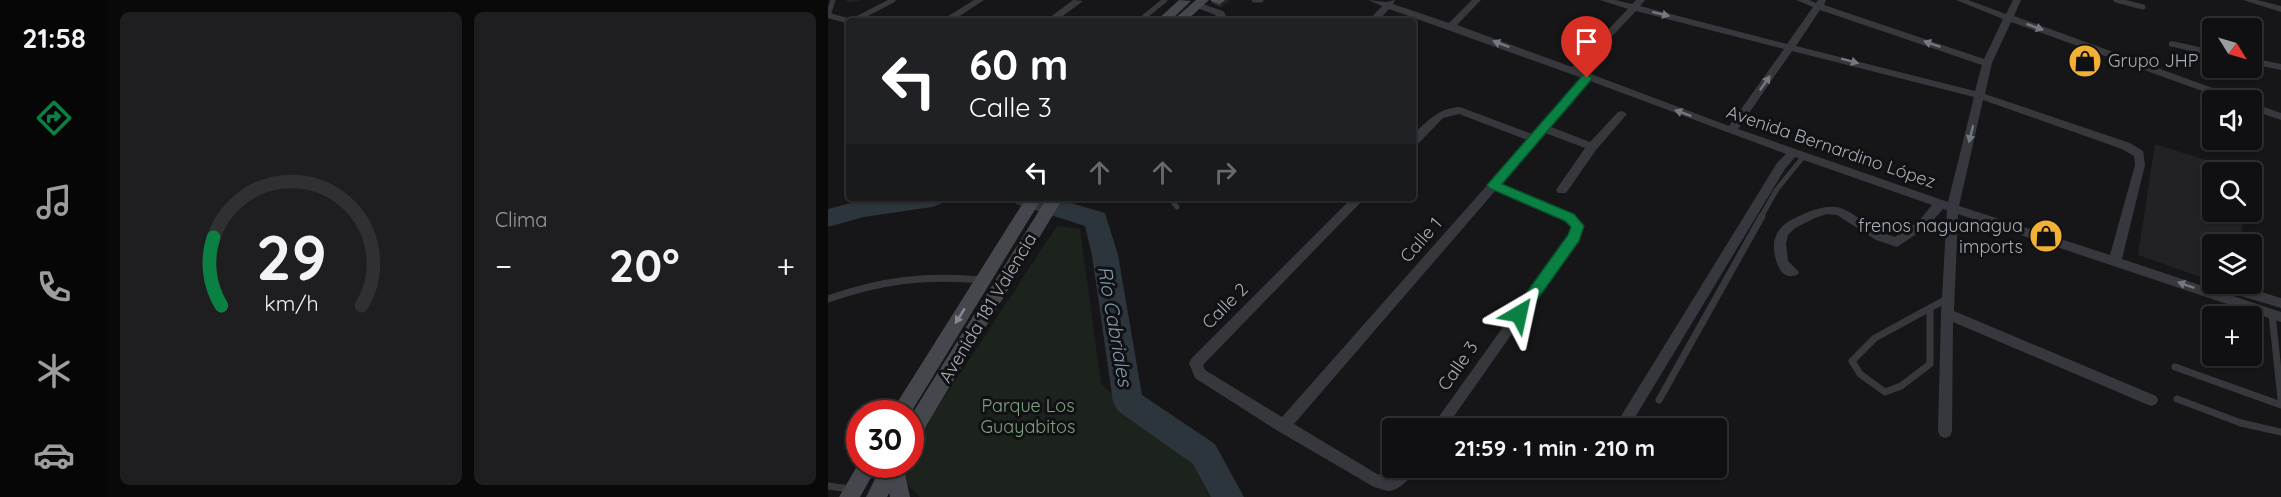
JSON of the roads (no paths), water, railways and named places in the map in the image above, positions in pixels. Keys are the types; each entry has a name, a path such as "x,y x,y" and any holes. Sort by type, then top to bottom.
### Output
{"street":[{"path":"950,18 980,0"},
{"path":"1054,18 1080,1 1077,0"},
{"name":"Avenida Bernardino López","path":"1372,0 1389,2 1587,78 1799,155 2277,316"},
{"path":"1452,25 1477,0"},
{"path":"1604,0 1637,4 1981,96 2126,146 2139,154 2140,165 2115,261"},
{"path":"1800,0 1820,3 1987,63"},
{"path":"1960,0 2209,90"},
{"path":"1945,431 1948,299 1947,205 1981,96 1987,63 2017,0"},
{"path":"2247,0 2281,9"},
{"path":"1167,18 1195,2"},
{"path":"1181,18 1195,2"},
{"path":"1195,2 1220,13 1218,18"},
{"path":"1376,18 1389,2"},
{"path":"1731,131 1820,3"},
{"path":"1573,72 1637,4"},
{"path":"2172,44 2202,51"},
{"path":"2262,63 2281,67"},
{"name":"Calle 1","path":"1283,426 1587,78"},
{"path":"1416,139 1440,115 1450,110 1460,110 1534,139"},
{"path":"2262,110 2281,117"},
{"path":"1562,190 1592,147 1622,114"},
{"path":"1544,128 1592,147"},
{"path":"1627,418 1780,166 1799,155"},
{"name":"Calle 3","path":"1445,418 1574,237 1578,226 1570,218 1493,185"},
{"name":"Calle 2","path":"1283,426 1200,374 1196,363 1356,201"},
{"name":"Avenida 181 Valencia","path":"924,412 1051,205"},
{"path":"1793,272 1784,267 1779,252 1780,240 1788,228 1804,217 1827,208 1860,222 1887,240 1897,242 1947,205"},
{"name":"Avenida 181 Valencia","path":"909,400 1030,206"},
{"path":"2251,294 2281,303"},
{"path":"1947,314 2151,400"},
{"path":"1283,426 1374,480 1391,484 1398,478"},
{"path":"851,494 860,478"},
{"path":"876,497 886,478"},
{"path":"896,478 900,497"}],"lane":[{"path":"860,18 893,0"},
{"path":"1143,18 1165,0"},
{"path":"1254,0 1261,0"},
{"path":"2116,0 2143,7"},
{"path":"831,2 829,16 846,20"},
{"path":"1659,400 1777,189 1799,155"},
{"path":"1172,201 1177,207"},
{"path":"828,299 873,283 906,276 983,280"},
{"path":"1930,308 1930,364 1901,386 1885,392 1875,387 1852,361 1856,351 1930,308 1948,299"},
{"path":"2277,316 2281,399"},
{"path":"2175,367 2281,405"},
{"path":"2177,399 2241,423 2281,432"},
{"path":"828,486 851,494"}],"waterway":[{"name":"Río Cabriales","path":"828,218 864,208 912,201"},
{"name":"Río Cabriales","path":"1035,201 1096,220 1105,255 1128,402 1204,454 1228,497"}],"place":[{"name":"Grupo JHP","path":"2085,61"},
{"name":"frenos naguanagua imports","path":"2046,236"}],"park label":[{"name":"Parque Los Guayabitos","path":"1028,416"}]}
